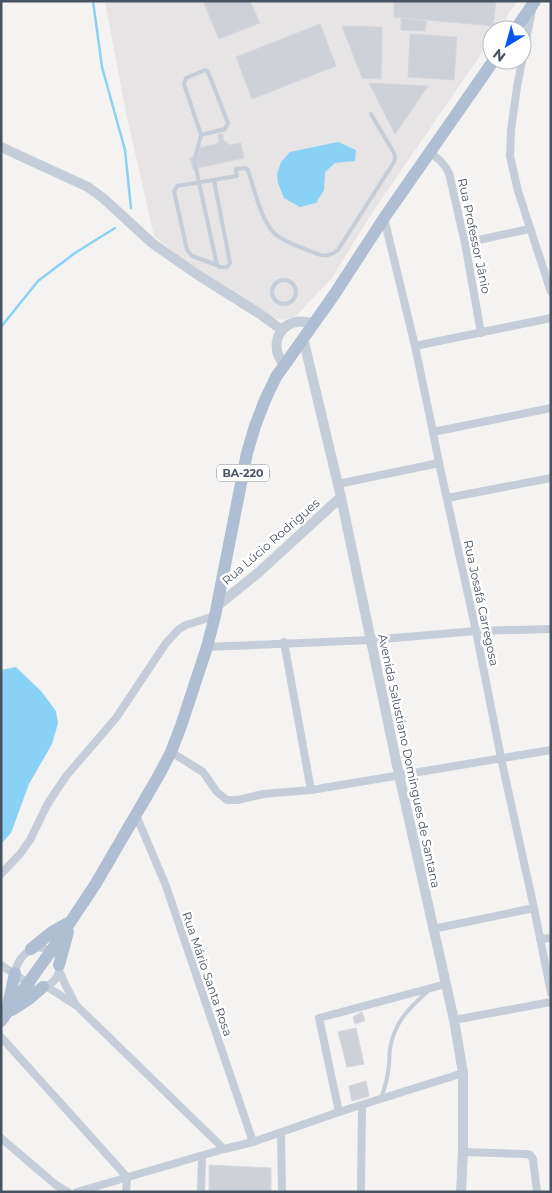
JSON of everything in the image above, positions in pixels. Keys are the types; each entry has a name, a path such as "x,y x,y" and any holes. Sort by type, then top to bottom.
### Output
{"main road":[{"path":"522,20 534,3"},
{"name":"BA-220","path":"4,1018 95,885 171,752 207,647 250,444 265,400 284,365 487,70"},
{"path":"31,949 52,932 70,922"},
{"path":"59,968 70,922"},
{"path":"4,1018 15,973"},
{"path":"4,1018 44,987"}],"street":[{"path":"534,3 517,88 511,130 510,156 529,229 548,277 551,292"},
{"path":"1,147 88,187 103,198 152,243 282,330"},
{"name":"Rua Professor Jânio","path":"430,153 440,160 449,173 465,243 481,333"},
{"name":"Rua Josafá Carregosa","path":"384,218 434,432 551,993"},
{"path":"465,243 529,229"},
{"path":"415,346 551,318"},
{"path":"284,365 278,356 276,345 282,330 287,325 295,322 301,321 314,324"},
{"name":"Avenida Salustiano Domingues de Santana","path":"303,338 341,497 399,775 454,1020 463,1073 461,1192"},
{"path":"434,432 551,408"},
{"path":"338,484 439,462"},
{"path":"447,498 551,478"},
{"name":"Rua Lúcio Rodrigues","path":"216,611 341,497"},
{"path":"1,874 30,840 47,805 67,775 116,718 166,644 179,629 216,611"},
{"path":"207,647 284,642 370,640 476,631 551,628"},
{"path":"284,642 311,790"},
{"path":"171,752 203,772 217,792 227,800 238,800 263,794 311,790 551,750"},
{"name":"Rua Mário Santa Rosa","path":"136,814 166,886 253,1142"},
{"path":"433,929 534,908"},
{"path":"540,939 551,938"},
{"path":"15,973 21,958 31,949 39,947 51,951 58,960 65,984 77,1006"},
{"path":"1,965 15,973 28,984 44,987 77,1006 224,1149"},
{"path":"44,987 55,980 59,968"},
{"path":"339,1112 319,1018 446,984"},
{"path":"454,1020 551,1002"},
{"path":"1,1037 127,1177 126,1192"},
{"path":"76,1192 253,1142 339,1112 463,1073"},
{"path":"361,1192 362,1105"},
{"path":"281,1133 282,1192"},
{"path":"1,1138 56,1185 68,1192"},
{"path":"463,1152 530,1155 537,1192"},
{"path":"201,1192 202,1156"}],"lane":[{"path":"201,135 225,129 228,123 208,72 205,70 189,76 184,84 201,135 195,161 216,265"},
{"path":"214,180 230,263 227,267 218,267 192,256 187,250 174,192 177,186 236,176 236,170 247,168 264,218 270,228 281,238 317,254 329,256 338,250 394,162 394,153 371,114"},
{"path":"281,280 288,281 295,288 294,298 289,302 279,302 272,295 273,286 281,280"},
{"path":"380,1100 390,1065 390,1049 396,1027 406,1012 430,988"}],"shaded area":[{"path":"105,1 517,1 505,20 482,20 482,53 372,213 332,278 295,317 282,320 275,318 180,257 154,236 126,113"}],"water":[{"path":"338,142 356,150 355,161 335,163 325,172 324,190 316,203 300,207 284,198 278,183 277,174 281,162 290,152"},
{"path":"16,667 41,691 56,711 58,723 52,744 29,784 11,833 1,844 1,670"}],"building":[{"path":"203,1 250,1 260,23 219,39"},
{"path":"394,1 496,1 494,20 482,20 482,25 394,17"},
{"path":"401,18 427,21 425,31 401,30"},
{"path":"320,24 336,66 252,99 236,57"},
{"path":"342,26 382,27 381,79 362,78"},
{"path":"410,34 457,37 454,80 408,77"},
{"path":"369,83 428,86 395,134"},
{"path":"223,134 223,140 230,145 241,143 244,158 193,169 190,158 199,156 197,148 217,144 219,141 218,135"},
{"path":"362,1012 365,1021 355,1024 353,1017"},
{"path":"356,1028 364,1064 347,1067 338,1032"},
{"path":"366,1081 369,1096 352,1101 349,1086"},
{"path":"209,1165 271,1168 271,1192 209,1192"}],"waterway":[{"path":"93,1 102,67 125,150 131,208"},
{"path":"1,327 38,281 75,253 115,228"}]}
